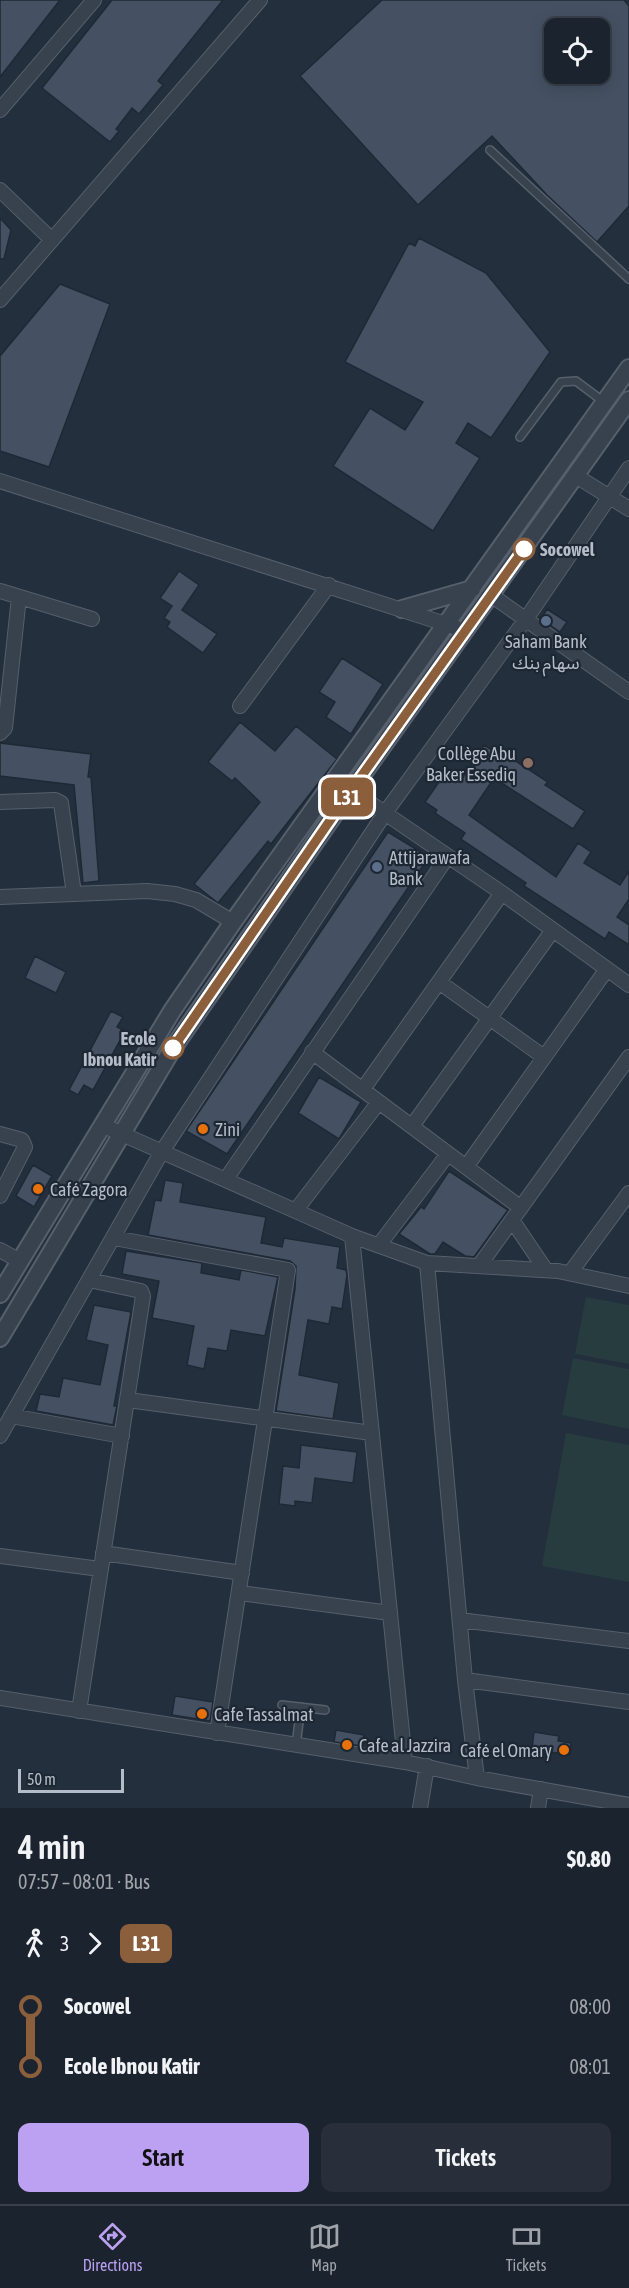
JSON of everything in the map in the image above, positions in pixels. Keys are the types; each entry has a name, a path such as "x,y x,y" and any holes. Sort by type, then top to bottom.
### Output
{"street":[{"path":"0,110 94,0"},
{"path":"0,300 260,0"},
{"path":"0,190 52,240"},
{"path":"0,1294 172,1011 233,922 629,368"},
{"path":"0,1338 173,1048 351,790 629,400"},
{"path":"0,1436 161,1153 385,813 526,619 629,468"},
{"path":"576,476 629,509"},
{"path":"0,481 329,585 466,631"},
{"path":"240,706 329,585"},
{"path":"402,609 472,589"},
{"path":"0,591 92,619"},
{"path":"491,595 629,692"},
{"path":"0,734 4,728 19,597"},
{"path":"351,790 502,893 629,985"},
{"path":"0,802 55,800 61,803 74,894"},
{"path":"226,1179 448,856"},
{"path":"0,897 147,891 175,894 196,900 233,922"},
{"path":"363,1089 502,893"},
{"path":"412,1126 553,930"},
{"path":"466,1167 607,969"},
{"path":"440,982 544,1057"},
{"path":"312,1052 521,1208"},
{"path":"479,1266 629,1057"},
{"path":"296,1210 379,1101"},
{"path":"104,1126 352,1236 427,1263 545,1269 629,1286"},
{"path":"0,1134 22,1140 25,1147 0,1196"},
{"path":"379,1245 448,1154"},
{"path":"570,1273 629,1193"},
{"path":"512,1220 545,1269"},
{"path":"352,1236 405,1762"},
{"path":"114,1238 288,1270 217,1733"},
{"path":"0,1250 20,1261"},
{"path":"427,1263 459,1620 477,1778"},
{"path":"79,1711 143,1293 89,1280"},
{"path":"128,1400 372,1433"},
{"path":"11,1416 122,1436"},
{"path":"103,1553 242,1573"},
{"path":"0,1556 100,1569"},
{"path":"240,1593 390,1613"},
{"path":"459,1620 629,1641"},
{"path":"465,1680 629,1702"},
{"path":"0,1698 405,1762 477,1778 629,1805"},
{"path":"420,1808 427,1766"},
{"path":"538,1808 541,1789"}],"lane":[{"path":"490,150 629,279"},
{"path":"520,437 561,382 576,381 604,402"},
{"path":"282,1704 326,1710"},
{"path":"296,1745 301,1707"}],"green space":[{"path":"586,1297 629,1305 629,1364 575,1354"},
{"path":"573,1358 629,1369 629,1429 562,1415"},
{"path":"566,1433 629,1445 629,1582 542,1566"}],"building":[{"path":"0,0 60,0 0,77"},
{"path":"112,0 223,0 158,81 163,85 139,114 132,108 116,129 119,131 110,142 42,88"},
{"path":"382,0 624,0 629,6 629,206 597,242 547,195 492,136 418,205 300,76"},
{"path":"0,218 11,230 4,259 0,259"},
{"path":"419,238 486,273 550,352 491,438 468,423 456,443 480,458 433,531 333,466 370,408 405,430 423,402 345,362 409,243 415,246"},
{"path":"60,284 110,304 49,467 0,451 0,356"},
{"path":"179,571 199,585 182,610 217,634 203,653 167,627 170,622 164,618 172,606 160,598"},
{"path":"547,609 567,622 560,632 541,619"},
{"path":"342,658 383,684 351,734 326,717 335,702 319,692"},
{"path":"240,722 275,751 296,726 337,759 271,844 268,841 218,903 194,884 260,802 235,778 232,781 208,762"},
{"path":"0,743 91,754 88,777 91,777 99,881 83,883 74,785 0,776"},
{"path":"484,745 492,750 494,747 548,782 545,785 585,811 573,829 494,778 469,815 556,877 578,843 591,852 584,863 620,885 629,871 629,899 617,917 629,925 629,945 609,932 605,939 524,886 526,883 461,839 465,833 435,813 437,810 425,802 448,769 462,779"},
{"path":"388,832 429,857 227,1154 186,1131"},
{"path":"35,956 66,972 56,993 25,978"},
{"path":"111,1011 123,1017 117,1027 125,1031 93,1090 84,1085 78,1095 69,1090"},
{"path":"319,1077 361,1102 339,1139 298,1113"},
{"path":"33,1165 52,1176 34,1207 16,1196"},
{"path":"449,1171 508,1210 474,1257 465,1256 443,1242 435,1254 430,1254 399,1234 421,1207 424,1209"},
{"path":"165,1180 183,1183 180,1202 266,1217 261,1243 282,1247 284,1238 340,1247 337,1268 346,1270 347,1275 342,1309 332,1307 329,1324 308,1320 299,1375 339,1383 333,1419 276,1411 295,1289 296,1266 290,1261 148,1235 155,1200 161,1201"},
{"path":"126,1251 202,1263 201,1273 239,1280 241,1270 278,1277 265,1336 231,1330 227,1351 208,1348 204,1369 187,1365 194,1326 152,1318 159,1281 122,1274"},
{"path":"94,1305 131,1312 114,1406 117,1406 113,1425 36,1411 40,1394 59,1397 63,1378 100,1385 108,1345 86,1340"},
{"path":"301,1445 357,1452 353,1483 315,1478 312,1503 295,1501 295,1506 279,1504 283,1466 299,1468"},
{"path":"175,1696 213,1702 210,1721 172,1715"},
{"path":"336,1730 364,1735 362,1746 334,1742"},
{"path":"534,1732 559,1736 558,1741 571,1743 570,1755 532,1749"}],"bus line":[{"name":"L31","path":"173,1048 340,806 524,549"}],"place":[{"name":"Socowel","path":"524,549"},
{"name":"Saham Bank سهام بنك","path":"546,621"},
{"name":"Collège Abu Baker Essediq","path":"528,763"},
{"name":"Attijarawafa Bank","path":"377,867"},
{"name":"Ecole Ibnou Katir","path":"173,1048"},
{"name":"Zini","path":"203,1129"},
{"name":"Café Zagora","path":"38,1189"},
{"name":"Cafe Tassalmat","path":"202,1714"},
{"name":"Cafe al Jazzira","path":"347,1745"},
{"name":"Café el Omary","path":"564,1750"}]}
